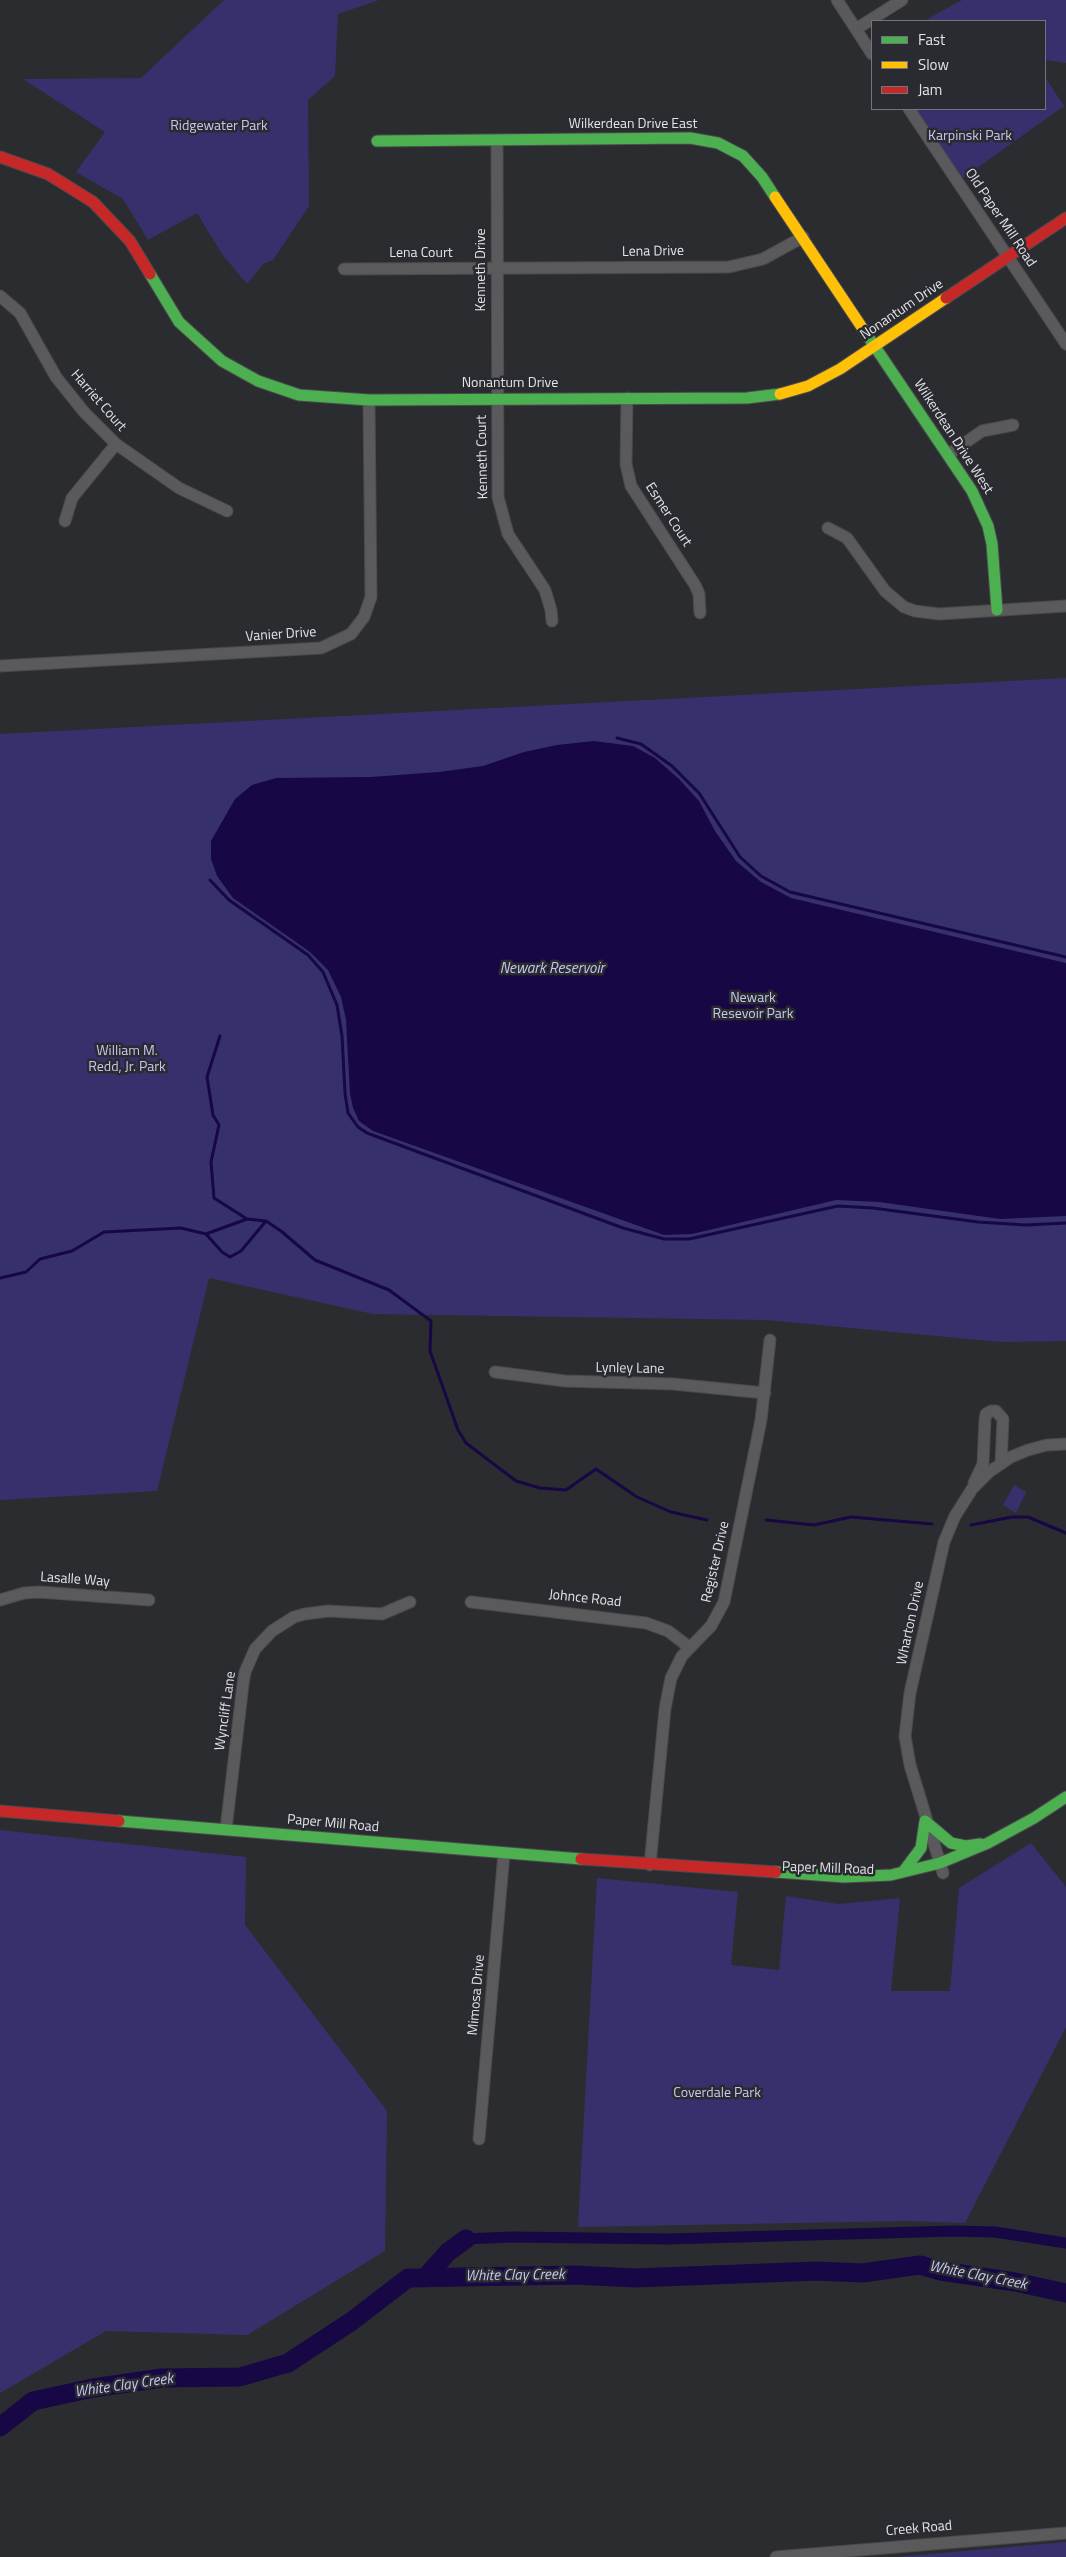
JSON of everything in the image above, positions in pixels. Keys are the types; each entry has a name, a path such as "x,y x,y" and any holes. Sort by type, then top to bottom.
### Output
{"street":[{"path":"837,0 871,52"},
{"path":"856,29 902,0"},
{"name":"Old Paper Mill Road","path":"910,110 1066,344"},
{"name":"Wilkerdean Drive East","path":"377,141 690,138 718,143 732,148 753,165 875,346"},
{"name":"Kenneth Drive","path":"497,140 498,399"},
{"name":"Nonantum Drive","path":"0,157 48,174 93,202 130,242 179,322 222,361 258,382 299,396 369,400 747,398 779,394 808,386 824,378 1066,218"},
{"name":"Lena Drive","path":"497,269 740,266 778,253 803,237"},
{"name":"Lena Court","path":"344,269 497,269"},
{"name":"Harriet Court","path":"0,296 20,313 56,377 84,412 116,444 179,488 227,511"},
{"name":"Wilkerdean Drive West","path":"875,346 972,491 988,526 995,564 997,610"},
{"name":"Esmer Court","path":"627,398 626,464 631,486 695,585 699,594 700,613"},
{"name":"Kenneth Court","path":"498,399 498,497 500,511 508,534 545,590 552,621"},
{"name":"Vanier Drive","path":"0,666 321,648 351,634 364,617 371,597 369,400"},
{"path":"948,454 982,431 1013,425"},
{"path":"65,521 72,498 116,444"},
{"path":"828,528 848,538 885,591 904,607 926,613 1066,606"},
{"name":"Register Drive","path":"650,1865 668,1691 671,1678 689,1647 711,1626 724,1602 765,1393 770,1340"},
{"name":"Lynley Lane","path":"495,1372 565,1381 673,1384 765,1393"},
{"path":"972,1489 983,1464 986,1414 996,1411 1003,1419 1001,1464"},
{"name":"Wharton Drive","path":"942,1868 925,1820 910,1765 905,1736 910,1693 944,1542 955,1516 972,1489 1001,1464 1028,1450 1048,1445 1066,1444"},
{"name":"Lasalle Way","path":"0,1600 24,1593 39,1592 149,1600"},
{"name":"Wyncliff Lane","path":"226,1829 243,1684 249,1659 255,1649 272,1630 294,1617 328,1611 382,1614 410,1602"},
{"name":"Johnce Road","path":"472,1602 646,1622 668,1631 689,1647"},
{"name":"Paper Mill Road","path":"0,1811 650,1865 684,1864 844,1877 942,1868 1034,1818 1066,1797"},
{"name":"Paper Mill Road","path":"664,1866 684,1874 844,1887 892,1885 993,1852 1028,1829 1034,1818"},
{"path":"925,1820 951,1842 966,1846 988,1842"},
{"path":"903,1872 911,1864 921,1848 925,1820"},
{"name":"Mimosa Drive","path":"480,2139 504,1853"},
{"name":"Creek Road","path":"776,2557 1066,2533"}],"green space":[{"name":"Ridgewater Park","path":"224,0 379,0 338,14 335,76 308,100 309,206 273,260 263,264 247,284 222,254 197,213 148,240 123,199 76,172 105,132 23,79 141,78"},
{"path":"962,0 1066,0 1066,63 1046,60 1046,20 926,20"},
{"name":"Karpinski Park","path":"1046,79 1064,106 963,178 915,110 1046,110"},
{"name":"Newark Resevoir Park","path":"1066,678 1066,1341 1001,1342 766,1320 373,1314 209,1278 157,1491 0,1500 0,734"},
{"path":"1014,1485 1026,1492 1016,1513 1003,1505"},
{"path":"0,1830 246,1857 245,1925 387,2111 385,2251 247,2335 106,2331 0,2393"},
{"name":"Coverdale Park","path":"1031,1843 1066,1887 1066,2027 965,2223 907,2221 578,2227 597,1878 738,1892 731,1965 779,1970 786,1896 838,1904 900,1898 891,1991 950,1991 959,1888"},
{"path":"1066,2542 1066,2557 896,2557"}],"water":[{"name":"Newark Reservoir","path":"594,741 633,746 655,758 679,779 699,801 715,831 736,861 761,882 791,898 1066,963 1066,1216 1000,1219 879,1202 836,1200 692,1234 664,1235 373,1131 359,1121 353,1108 350,1094 346,1020 341,997 328,970 310,952 233,898 217,876 211,859 211,841 235,799 252,785 276,778 371,777 439,772 483,766 524,752 557,745"}],"waterway":[{"path":"617,738 641,744 672,766 699,793 740,857 761,876 790,892 1066,957"},
{"path":"210,880 229,900 308,955 323,972 337,1005 342,1036 348,1113 358,1127 367,1133 623,1228 664,1239 689,1239 838,1206 873,1208 978,1222 1026,1225 1066,1223"},
{"path":"220,1036 207,1077 213,1115 219,1125 211,1162 214,1198 247,1219"},
{"path":"0,1278 26,1272 40,1259 72,1251 104,1232 181,1228 206,1234 247,1219 266,1221 281,1231 315,1260 389,1290 431,1321 430,1351 458,1430 466,1443 516,1481 540,1488 566,1490 596,1469 637,1497 671,1512 707,1520"},
{"path":"206,1234 222,1252 230,1257 241,1251 266,1221"},
{"path":"766,1520 814,1525 851,1517 932,1524"},
{"path":"971,1525 1012,1517 1028,1517 1066,1533"},
{"path":"466,2239 511,2237 668,2239 954,2231 995,2232 1066,2243"},
{"path":"425,2278 448,2252 466,2239"},
{"name":"White Clay Creek","path":"0,2427 33,2401 93,2388 162,2378 240,2377 288,2363 352,2321 408,2278 574,2275 635,2278 817,2271 862,2273 920,2265 941,2271 1015,2282 1066,2293"}],"traffic: fast":[{"path":"377,141 690,138 718,143 743,156 762,177 775,197"},
{"path":"150,274 179,322 222,361 258,381 299,395 369,400 747,398 780,394"},
{"path":"863,329 972,491 988,526 992,544 997,610"},
{"path":"776,1872 844,1877 891,1875 940,1863 988,1843 1034,1818 1066,1797"},
{"path":"119,1821 581,1859"},
{"path":"925,1821 951,1843 966,1846 980,1844"},
{"path":"903,1872 921,1848 925,1821"}],"traffic: slow":[{"path":"775,197 863,329"},
{"path":"780,394 808,386 840,369 946,298"}],"traffic: jam":[{"path":"0,157 48,174 93,202 130,241 150,274"},
{"path":"946,298 1066,218"},
{"path":"0,1811 119,1821"},
{"path":"581,1859 776,1872"}],"park label":[{"name":"William M. Redd, Jr. Park","path":"127,1060"}]}
